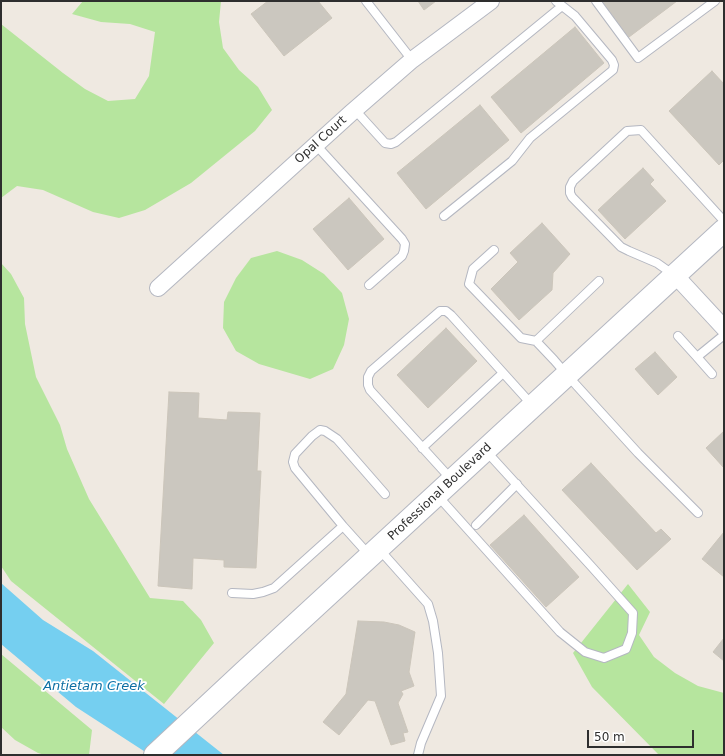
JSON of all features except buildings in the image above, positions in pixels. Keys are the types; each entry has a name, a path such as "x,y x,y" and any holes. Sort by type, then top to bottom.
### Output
{"street":[{"name":"Opal Court","path":"158,288 412,60 491,1"},
{"name":"Professional Boulevard","path":"155,755 724,230"},
{"path":"675,275 724,328"}],"lane":[{"path":"366,1 412,60"},
{"path":"596,1 638,58 715,1"},
{"path":"355,110 385,143 391,144 396,142 559,3 575,16 612,60 614,65 613,70 530,138 512,161 444,216"},
{"path":"675,275 657,263 621,246 572,197 570,187 573,181 627,131 641,130 724,221"},
{"path":"316,145 405,244 402,256 370,285"},
{"path":"494,250 473,269 469,284 521,338 536,341 638,453 698,513"},
{"path":"536,341 599,281"},
{"path":"486,450 633,613 632,633 626,649 604,658 585,652 560,632 445,488 422,448 370,390 368,378 371,371 440,311 446,311 451,314 533,406"},
{"path":"697,357 724,335"},
{"path":"678,336 712,374"},
{"path":"422,448 503,373"},
{"path":"385,494 337,439 325,431 320,430 312,436 295,454 293,462 295,468 343,526 375,552 428,604 433,621 438,653 441,696 421,743 418,755"},
{"path":"476,525 517,484"},
{"path":"232,592 263,592 274,588 343,526"}],"green space":[{"path":"83,1 221,1 219,22 223,48 239,70 258,87 272,110 255,131 191,183 145,210 119,218 93,212 43,190 17,186 1,198 1,24 85,89 108,101 135,99 149,76 155,32 130,24 101,22 72,14"},
{"path":"277,251 302,260 324,274 342,293 349,319 344,345 333,369 310,379 259,364 236,351 223,328 224,302 236,278 251,258"},
{"path":"1,263 11,274 24,298 25,324 36,377 60,425 67,449 89,499 150,598 183,601 201,620 214,643 164,704 11,581 1,566"},
{"path":"628,584 650,612 639,635 654,657 675,673 698,686 724,693 724,755 659,755 592,687 573,653"},
{"path":"1,654 92,730 89,755 45,755 38,753 15,740 1,727"}],"water":[{"name":"Antietam Creek","path":"1,583 43,620 93,651 224,755 150,755 76,707 1,644"}]}
